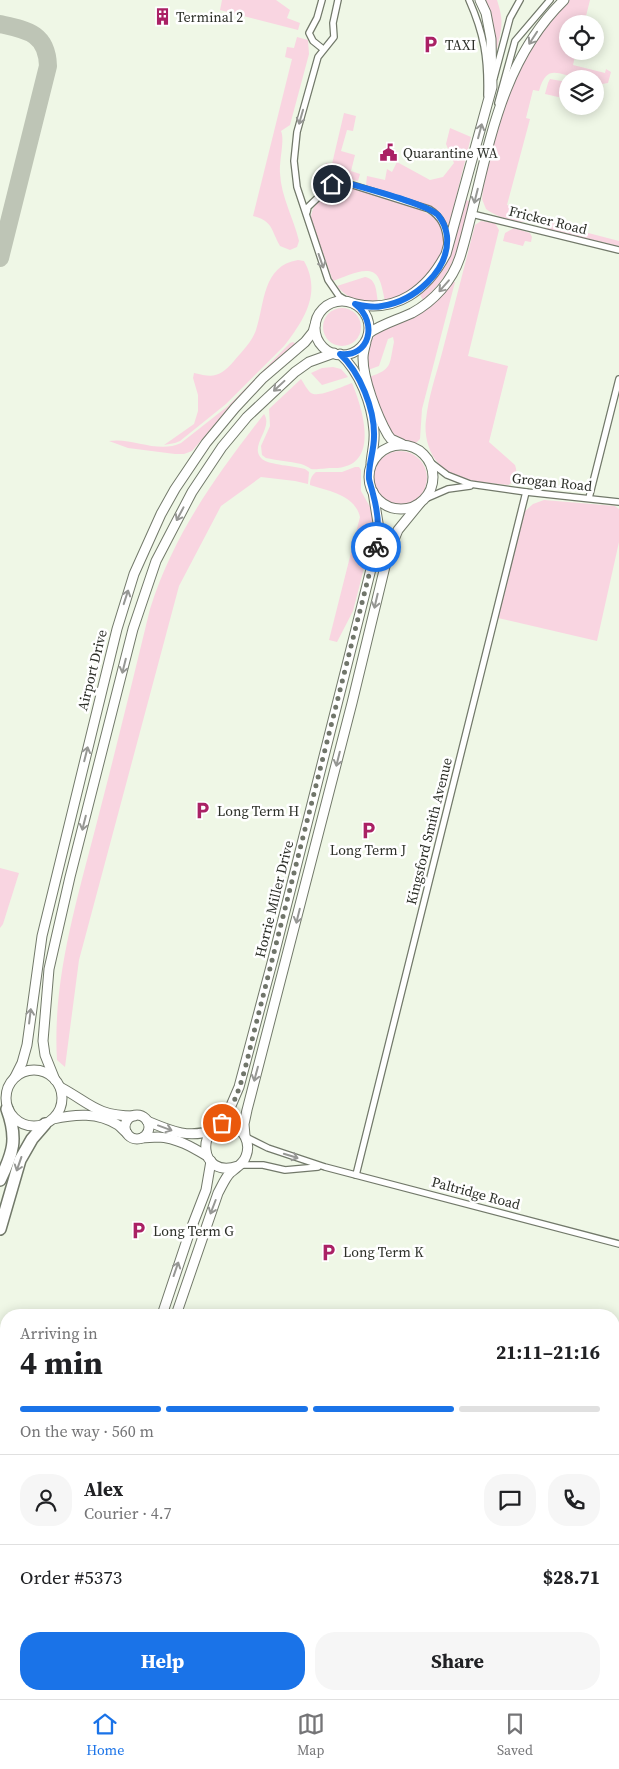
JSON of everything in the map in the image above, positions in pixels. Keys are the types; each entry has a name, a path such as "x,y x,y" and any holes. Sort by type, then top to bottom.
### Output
{"highway":[{"path":"0,1180 14,1144 12,1124 7,1109"},
{"path":"0,1229 20,1160 32,1139 49,1122"}],"main road":[{"path":"351,302 362,309 367,316 369,325 364,364 369,389 388,435 397,443 421,451 433,469 433,485 423,501 404,509 392,507 381,502 373,492 369,480 374,431 369,407 357,374 346,360 326,349 320,343 315,325 318,316 330,303 339,301 351,302 374,307 406,298 420,289 434,275 446,254 492,87 491,39 486,14 480,0"},
{"path":"49,1122 61,1107 62,1097 46,1055 43,1041 49,969 70,877 133,630 153,568 169,533 192,492 232,435 262,401 309,362 337,354 353,352 360,348 367,337 386,323 422,307 442,288 457,267 496,115 509,82 536,32 564,0"},
{"name":"Airport Drive","path":"15,1077 27,1046 42,936 61,856 117,629 138,566 161,514 206,443 258,384 305,342 313,332 315,325"},
{"path":"370,468 373,461 383,450 404,445"},
{"name":"Horrie Miller Drive","path":"214,1130 228,1115 239,1087 274,959 377,545 379,529 373,492"},
{"name":"Horrie Miller Drive","path":"246,1137 244,1124 247,1110 345,732 388,554 398,530 423,501"},
{"path":"178,1309 218,1193 229,1174 238,1166 247,1156 248,1145 246,1137 240,1130 232,1126 223,1126 202,1134 189,1135 147,1121 141,1116 117,1116 97,1110 57,1084 46,1073 36,1070 25,1072 15,1077 6,1092 7,1109 14,1119 23,1125 34,1127 74,1114 84,1114 111,1122 135,1139 159,1137 181,1142 190,1145 222,1168 238,1166"},
{"path":"127,1133 126,1123 134,1116"},
{"path":"142,1138 148,1131 147,1121"},
{"path":"164,1309 206,1190 209,1159 206,1152 206,1141 214,1130"}],"street":[{"path":"322,0 317,18 309,33 314,43 323,49"},
{"path":"338,0 333,20 334,37 318,57 297,132 294,151 294,171 297,187 328,280 340,296 351,302"},
{"path":"469,0 478,18 487,64 486,110"},
{"path":"492,87 510,18 520,0"},
{"path":"496,115 500,93 515,40 550,0"},
{"path":"307,214 308,207 334,182 340,181 361,187 422,206 434,212 441,219 446,230 446,254"},
{"name":"Fricker Road","path":"472,214 619,250"},
{"path":"590,498 619,379"},
{"name":"Grogan Road","path":"430,462 447,475 459,481 482,486 619,502"},
{"name":"Grogan Road","path":"423,501 454,487 482,486"},
{"name":"Kingsford Smith Avenue","path":"356,1175 526,492"},
{"name":"Paltridge Road","path":"246,1137 268,1148 325,1167 619,1244"},
{"name":"Paltridge Road","path":"238,1166 262,1165 291,1170 325,1167"}],"shaded area":[{"path":"222,0 276,0 290,10 287,18 300,23 298,30 220,10"},
{"path":"484,0 497,0 501,14 502,24 497,49 493,26"},
{"path":"567,0 590,0 586,15 559,15 559,60 574,60 573,65 593,70 559,70 559,73 550,74 546,77 539,91 533,90 526,118 530,119 507,205 536,213 533,218 527,221 513,221 498,216 486,209 482,199 483,189 508,95 523,59 545,25"},
{"path":"297,37 308,40 309,54 290,125 281,131 281,182 299,241 297,247 290,250 280,246 268,223 253,216 292,59 285,57 287,47 294,48"},
{"path":"606,69 611,72 608,83 604,84"},
{"path":"550,79 559,81 559,97 545,94"},
{"path":"344,113 356,116 353,131 347,130 341,151 355,155 351,171 360,174 358,181 327,174 325,171 326,163 332,164"},
{"path":"450,128 471,137 449,226 431,206 366,185 367,176 385,180 387,169 392,172 397,162 430,180 443,177 454,163 446,144"},
{"path":"340,185 391,199 431,215 437,220 444,238 443,248 434,267 410,290 385,301 378,277 369,271 357,272 333,281 311,220 311,215 316,203 324,193"},
{"path":"465,200 470,201 459,243 450,267 434,289 423,300 420,295 438,275 450,252"},
{"path":"481,221 495,223 499,230 468,356 508,366 489,442 515,465 516,477 508,485 461,478 445,470 432,454 426,431 430,395 475,225"},
{"path":"549,222 564,228 568,226 567,222 570,222 569,228 619,241 619,246 547,229 546,224"},
{"path":"514,228 530,233 532,237 531,242 525,241 523,246 503,241 505,233"},
{"path":"298,260 304,261 309,273 311,295 304,316 284,346 226,404 180,441 164,445 194,424 198,411 198,395 193,378 194,373 216,375 225,370 234,361 254,334 271,278 286,264"},
{"path":"365,277 374,283 378,302 355,299 337,286"},
{"path":"455,282 422,409 420,439 416,443 410,443 399,439 386,424 378,408 369,377 382,371 389,365 394,342 393,337 388,339 379,366 368,370 369,346 377,334 424,311"},
{"path":"342,308 355,314 361,327 355,340 342,346 329,340 323,327 329,314"},
{"path":"293,342 296,344 239,396 192,451 184,454 175,454 128,448 109,441 127,441 163,447 181,443 228,406"},
{"path":"333,367 341,369 348,377 322,385 311,373 322,368"},
{"path":"301,379 310,392 315,394 325,393 352,383 361,409 365,437 363,450 357,460 347,466 311,469 305,465 266,458 262,455 261,446 270,426 269,409"},
{"path":"264,414 266,425 259,443 258,454 262,459 270,463 305,469 309,472 308,484 261,477 221,506 179,586 79,960 65,1067 57,1060 57,1029 58,999 68,938 150,609 171,555 198,506 229,460"},
{"path":"400,451 410,453 419,459 425,468 427,478 425,488 419,497 410,503 400,505 390,503 381,497 375,488 373,478 375,468 381,459 390,453"},
{"path":"359,467 361,470 361,491 370,507 372,537 353,611 337,642 329,640 360,517 353,504 347,499 333,492 310,485 310,483 316,472 342,472"},
{"path":"544,500 615,506 619,509 619,542 597,641 498,618 523,513 533,504"},
{"path":"0,868 19,873 3,924 0,928"}],"taxiway":[{"path":"0,24 19,28 34,35 44,46 48,66 0,258"}],"way so far":[{"path":"222,1123 232,1107 239,1087 274,959 376,547"}],"place":[{"name":"Terminal 2","path":"162,17"},
{"name":"TAXI","path":"431,45"},
{"name":"Quarantine WA","path":"389,153"},
{"name":"Long Term H","path":"203,811"},
{"name":"Long Term J","path":"368,830"},
{"name":"Long Term G","path":"139,1231"},
{"name":"Long Term K","path":"329,1252"}],"route":[{"path":"332,184 340,181 422,206 438,216 446,230 446,254 434,275 420,289 406,298 383,306 374,307 355,304 367,316 369,333 366,342 360,348 344,355 340,354 357,374 373,423 374,439 369,480 378,516 379,529 376,547"}]}
